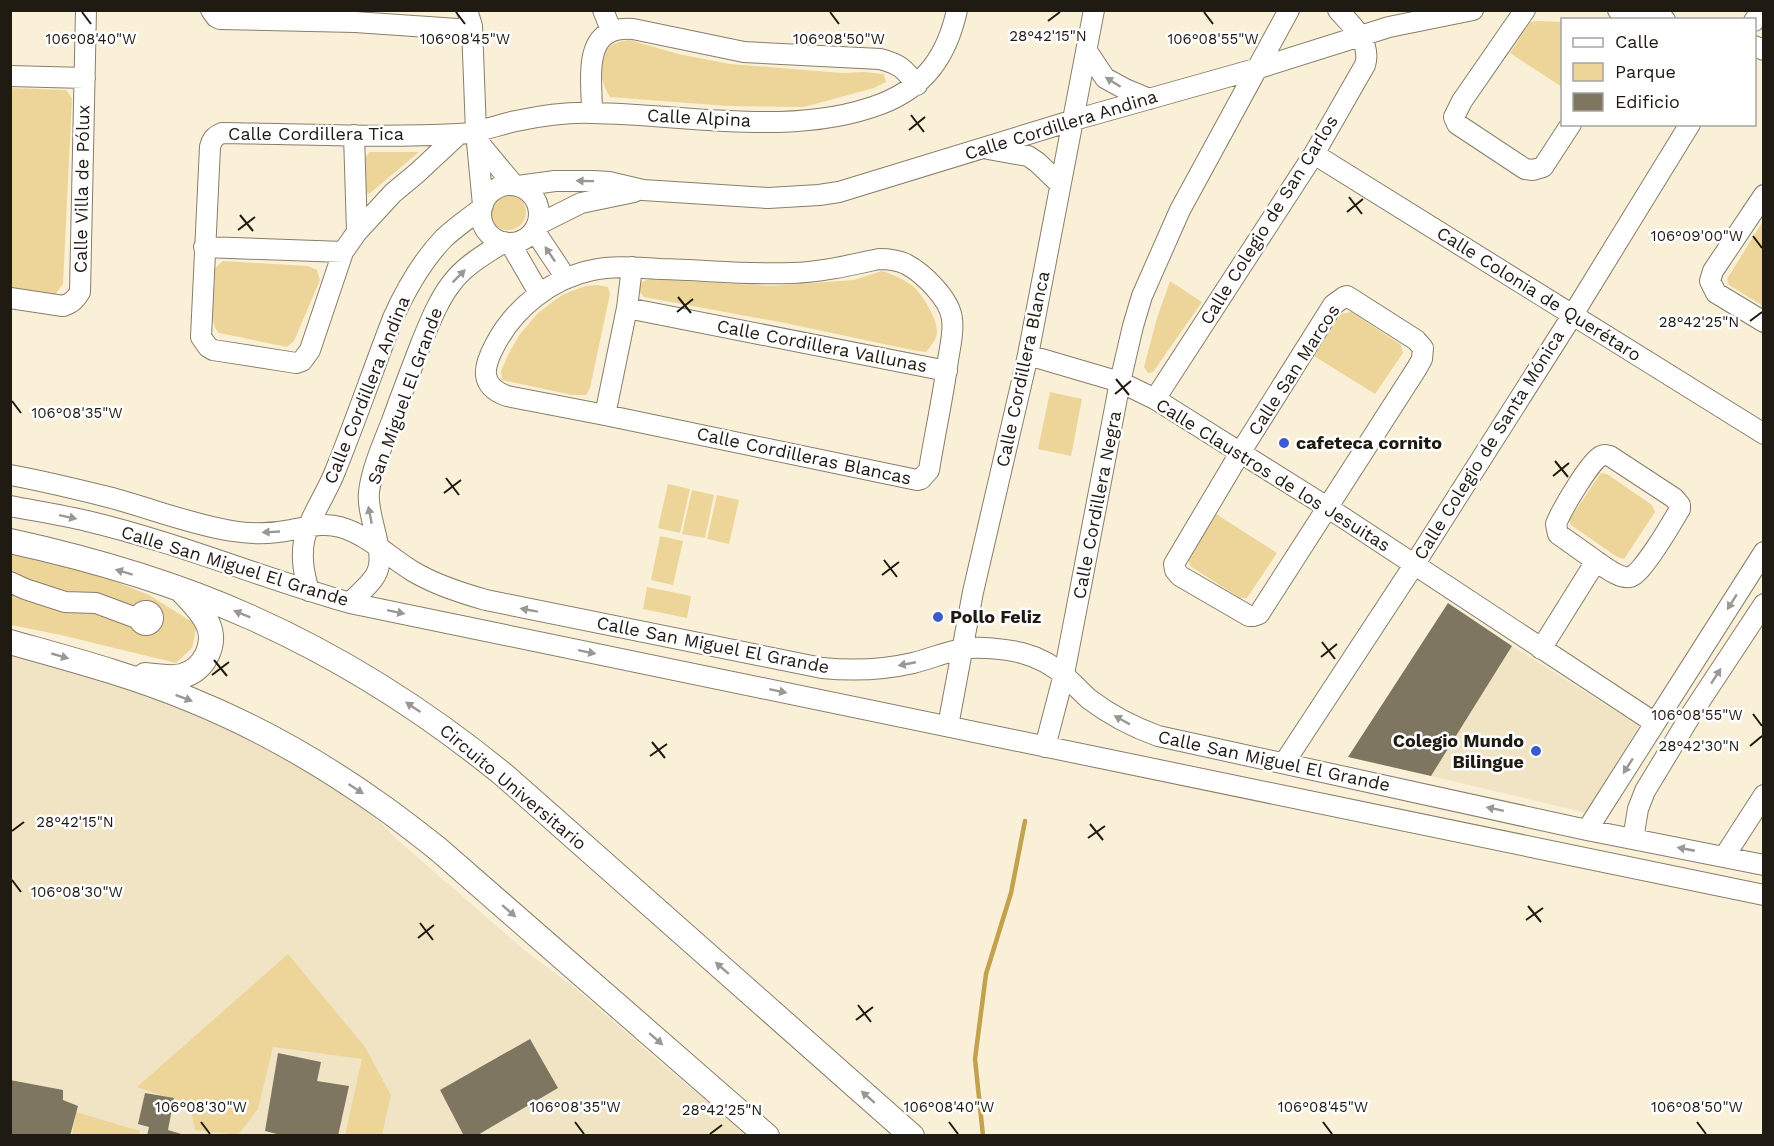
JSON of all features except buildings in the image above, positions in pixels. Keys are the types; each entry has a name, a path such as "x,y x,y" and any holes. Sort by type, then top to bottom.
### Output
{"main road":[{"name":"Circuito Universitario","path":"10,541 56,551 180,589 250,617 339,662 386,690 471,748 505,776 912,1136"},
{"path":"110,670 167,677 180,676 196,669 204,660 209,651 211,632 202,613 180,589"},
{"path":"10,642 110,670 189,699 243,724 330,772 381,805 438,849 767,1136"}],"street":[{"name":"Calle Villa de Pólux","path":"10,298 63,306 70,304 80,292 86,10"},
{"path":"211,10 220,19 352,16 474,19 471,136 482,221 493,237 507,242 523,240 536,227 539,208 525,189 516,186 499,187 486,198 482,207"},
{"path":"603,10 611,30"},
{"name":"Calle Alpina","path":"471,136 518,120 549,116 591,113 786,122 818,119 880,105 917,85 937,62 947,44 957,10"},
{"name":"Calle Cordillera Blanca","path":"948,726 973,592 1028,356 1094,10"},
{"name":"Calle Cordillera Negra","path":"1045,747 1064,674 1120,382 1142,296 1180,210 1289,10"},
{"path":"1338,10 1361,35"},
{"name":"Calle Cordillera Andina","path":"516,186 594,181 643,190 768,198 819,195 870,184 1074,120 1259,68 1389,27 1473,10"},
{"path":"1525,10 1462,101 1455,117 1457,124 1525,169 1533,170 1543,166 1570,126"},
{"path":"1618,10 1643,15"},
{"path":"591,113 594,49 602,37 611,30 621,28 744,52 880,59 895,63 917,85"},
{"name":"Calle Colegio de San Carlos","path":"1155,399 1314,154 1365,64 1366,51 1361,35"},
{"path":"1087,51 1111,82 1149,99"},
{"path":"10,76 85,78"},
{"name":"Calle Colegio de Santa Mónica","path":"1284,763 1414,565 1572,316 1689,126"},
{"name":"Calle Cordillera Tica","path":"222,133 471,136 417,173 393,193 357,232 343,252 310,350 302,361 296,363 213,350 204,343 201,337 204,247 210,147 216,136 222,133"},
{"path":"354,135 357,232"},
{"path":"471,136 516,186"},
{"path":"983,148 1028,156 1060,184"},
{"name":"Calle Colonia de Querétaro","path":"1314,154 1764,434"},
{"name":"Calle Cordillera Andina","path":"536,227 581,203 643,190"},
{"path":"1764,195 1713,271 1710,281 1716,293 1764,321"},
{"name":"Calle Cordillera Andina","path":"309,526 330,485 402,297 417,272 445,238 482,207"},
{"path":"536,227 566,278"},
{"path":"507,242 540,293"},
{"name":"San Miguel El Grande","path":"350,603 375,577 379,569 378,548 368,502 369,489 424,336 441,299 451,284 473,263 507,242"},
{"path":"204,247 343,252"},
{"name":"Calle Cordilleras Blancas","path":"879,259 898,261 914,269 939,291 952,315 953,327 929,470 924,477 917,480 507,396 489,385 486,369 497,341 507,327 540,293 566,278 595,269 632,267 794,273 825,270 879,259"},
{"path":"605,415 627,308 632,267"},
{"name":"Calle San Marcos","path":"1347,296 1416,340 1423,348 1423,352 1417,368 1327,507 1256,615 1249,616 1180,576 1175,570 1174,564 1240,453 1333,305 1347,296"},
{"name":"Calle Cordillera Vallunas","path":"627,308 947,371"},
{"name":"Calle Claustros de los Jesuitas","path":"1028,356 1120,382 1155,399 1327,507 1655,723"},
{"path":"1605,455 1674,498 1680,509 1644,566 1631,578 1624,577 1596,561 1558,534 1556,524 1592,465 1605,455"},
{"name":"Calle San Miguel El Grande","path":"10,476 109,497 191,522 234,531 267,533 309,526 337,526 363,536 429,581 486,600 822,668 855,670 885,668 963,649 996,649 1022,653 1044,661 1064,674 1088,698 1111,714 1132,726 1158,736 1587,830 1764,865"},
{"name":"Calle San Miguel El Grande","path":"10,506 88,521 350,603 1764,895"},
{"path":"309,526 304,538 302,560 309,591"},
{"path":"1587,830 1764,552"},
{"path":"1541,649 1596,561"},
{"path":"16,585 65,602 96,603 139,619"},
{"path":"1633,839 1638,809 1645,791 1694,710 1764,604"},
{"path":"1724,857 1764,795"}],"shaded area":[{"name":"Colegio Mundo Bilingue","path":"1512,646 1639,726 1587,813 1431,776"},
{"path":"22,654 107,677 244,737 308,770 359,802 401,843 528,953 575,988 676,1076 749,1135 11,1136 10,655"}],"green space":[{"path":"1531,22 1561,22 1561,86 1510,53"},
{"path":"630,40 678,54 730,64 884,74 886,82 874,88 804,107 727,106 610,97 602,76 604,53 618,42"},
{"path":"10,88 66,90 72,98 63,284 55,295 11,289"},
{"path":"369,152 419,152 369,194 364,190 364,160"},
{"path":"508,194 521,199 526,212 521,225 508,230 495,225 490,212 495,199"},
{"path":"1763,221 1763,306 1729,285 1727,279"},
{"path":"223,261 308,266 317,270 320,280 294,341 287,347 219,333 215,328 212,312 215,268"},
{"path":"882,271 912,286 930,309 937,334 926,352 644,297 638,290 641,282 650,279 771,286 854,280"},
{"path":"1170,281 1202,302 1153,372 1148,373 1144,367"},
{"path":"585,286 608,287 610,294 590,388 586,395 572,395 502,380 501,371 509,353 520,334 538,313 562,295"},
{"path":"1351,312 1401,345 1403,353 1375,394 1314,356 1341,314"},
{"path":"1050,392 1082,399 1071,456 1038,449"},
{"path":"1601,473 1607,474 1652,505 1655,512 1624,559 1617,557 1571,525 1569,520"},
{"path":"668,484 690,489 680,533 658,528"},
{"path":"692,490 714,495 705,538 682,534"},
{"path":"717,495 739,500 729,544 707,539"},
{"path":"1216,514 1277,553 1247,598 1240,598 1190,566 1188,557"},
{"path":"660,536 683,541 673,585 651,580"},
{"path":"10,545 91,572 149,595 197,625 192,648 176,663 11,625"},
{"path":"647,587 691,596 687,618 643,609"},
{"path":"288,954 365,1047 391,1095 382,1135 345,1135 362,1059 273,1047 258,1109 238,1135 195,1130 190,1105 137,1087"},
{"path":"76,1112 140,1131 139,1135 72,1136"}],"waterway":[{"path":"983,1136 975,1059 986,974 1011,893 1025,821"}],"place":[{"name":"cafeteca cornito","path":"1284,443"},
{"name":"Pollo Feliz","path":"938,617"},
{"name":"Colegio Mundo Bilingue","path":"1536,751"}]}
